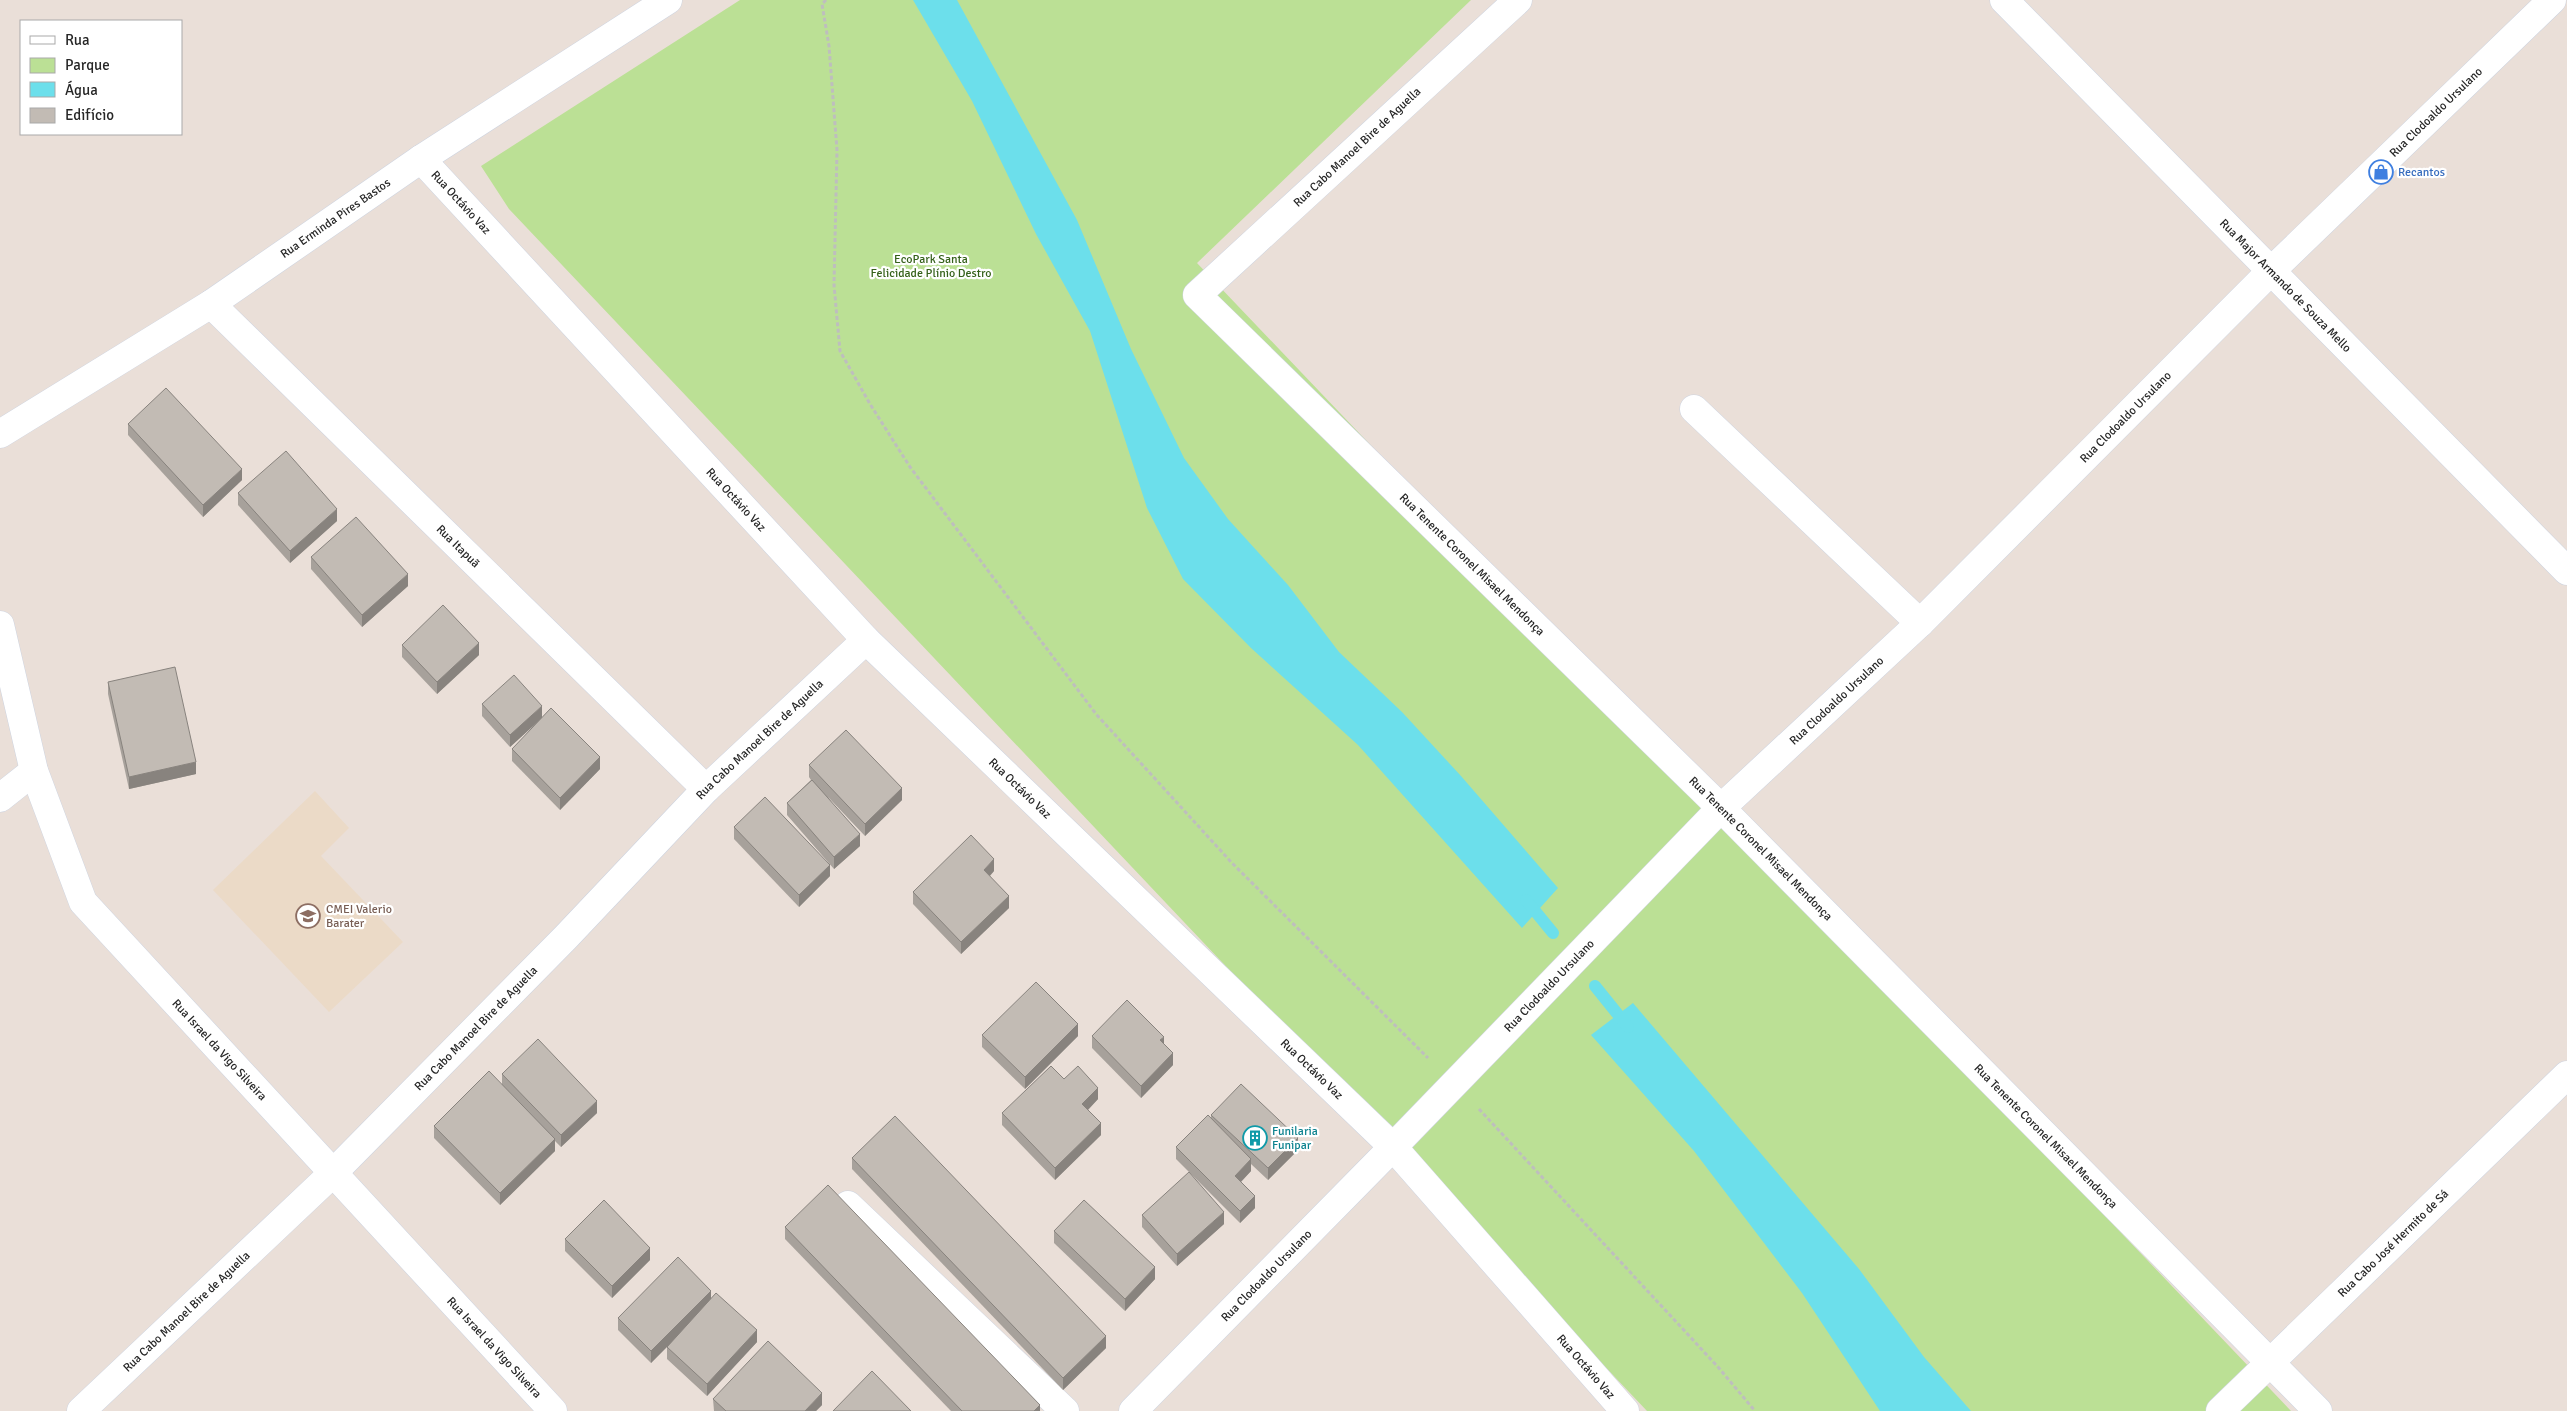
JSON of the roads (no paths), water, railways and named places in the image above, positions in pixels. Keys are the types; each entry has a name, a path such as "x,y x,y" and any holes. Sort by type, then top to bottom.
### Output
{"street":[{"name":"Rua Erminda Pires Bastos","path":"0,434 211,304 421,159 668,0"},
{"name":"Rua Cabo Manoel Bire de Aguella","path":"1197,295 1518,0"},
{"name":"Rua Major Armando de Souza Mello","path":"2004,0 2567,571"},
{"name":"Rua Clodoaldo Ursulano","path":"1133,1411 1393,1147 1721,808 1920,623 2271,271 2552,0"},
{"name":"Rua Octávio Vaz","path":"421,159 866,640 1393,1147 1625,1411"},
{"name":"Rua Tenente Coronel Misael Mendonça","path":"1197,295 1721,808 2318,1411"},
{"name":"Rua Itapuã","path":"211,304 706,789"},
{"path":"1694,409 1920,623"},
{"name":"Rua Israel da Vigo Silveira","path":"0,625 34,771 83,902 332,1174 553,1411"},
{"name":"Rua Cabo Manoel Bire de Aguella","path":"81,1411 332,1174 566,937 706,789 866,640"},
{"path":"0,798 34,771"},
{"name":"Rua Cabo José Hermito de Sá","path":"2220,1411 2567,1076"},
{"path":"848,1205 1065,1411"}],"water":[{"path":"913,0 957,0 1077,220 1131,349 1184,458 1228,519 1288,585 1339,652 1402,712 1461,776 1558,888 1522,928 1358,745 1251,648 1183,579 1147,508 1090,331 1036,234 972,101"},
{"path":"1633,1003 1859,1269 1924,1357 1971,1411 1880,1411 1802,1293 1694,1151 1591,1035"}],"waterway":[{"path":"1526,900 1553,933"},
{"path":"1595,986 1628,1027"}],"place":[{"name":"Recantos","path":"2381,172"},
{"name":"CMEI Valerio Barater","path":"308,916"},
{"name":"Funilaria Funipar","path":"1255,1138"}],"park label":[{"name":"EcoPark Santa Felicidade Plínio Destro","path":"931,266"}]}
